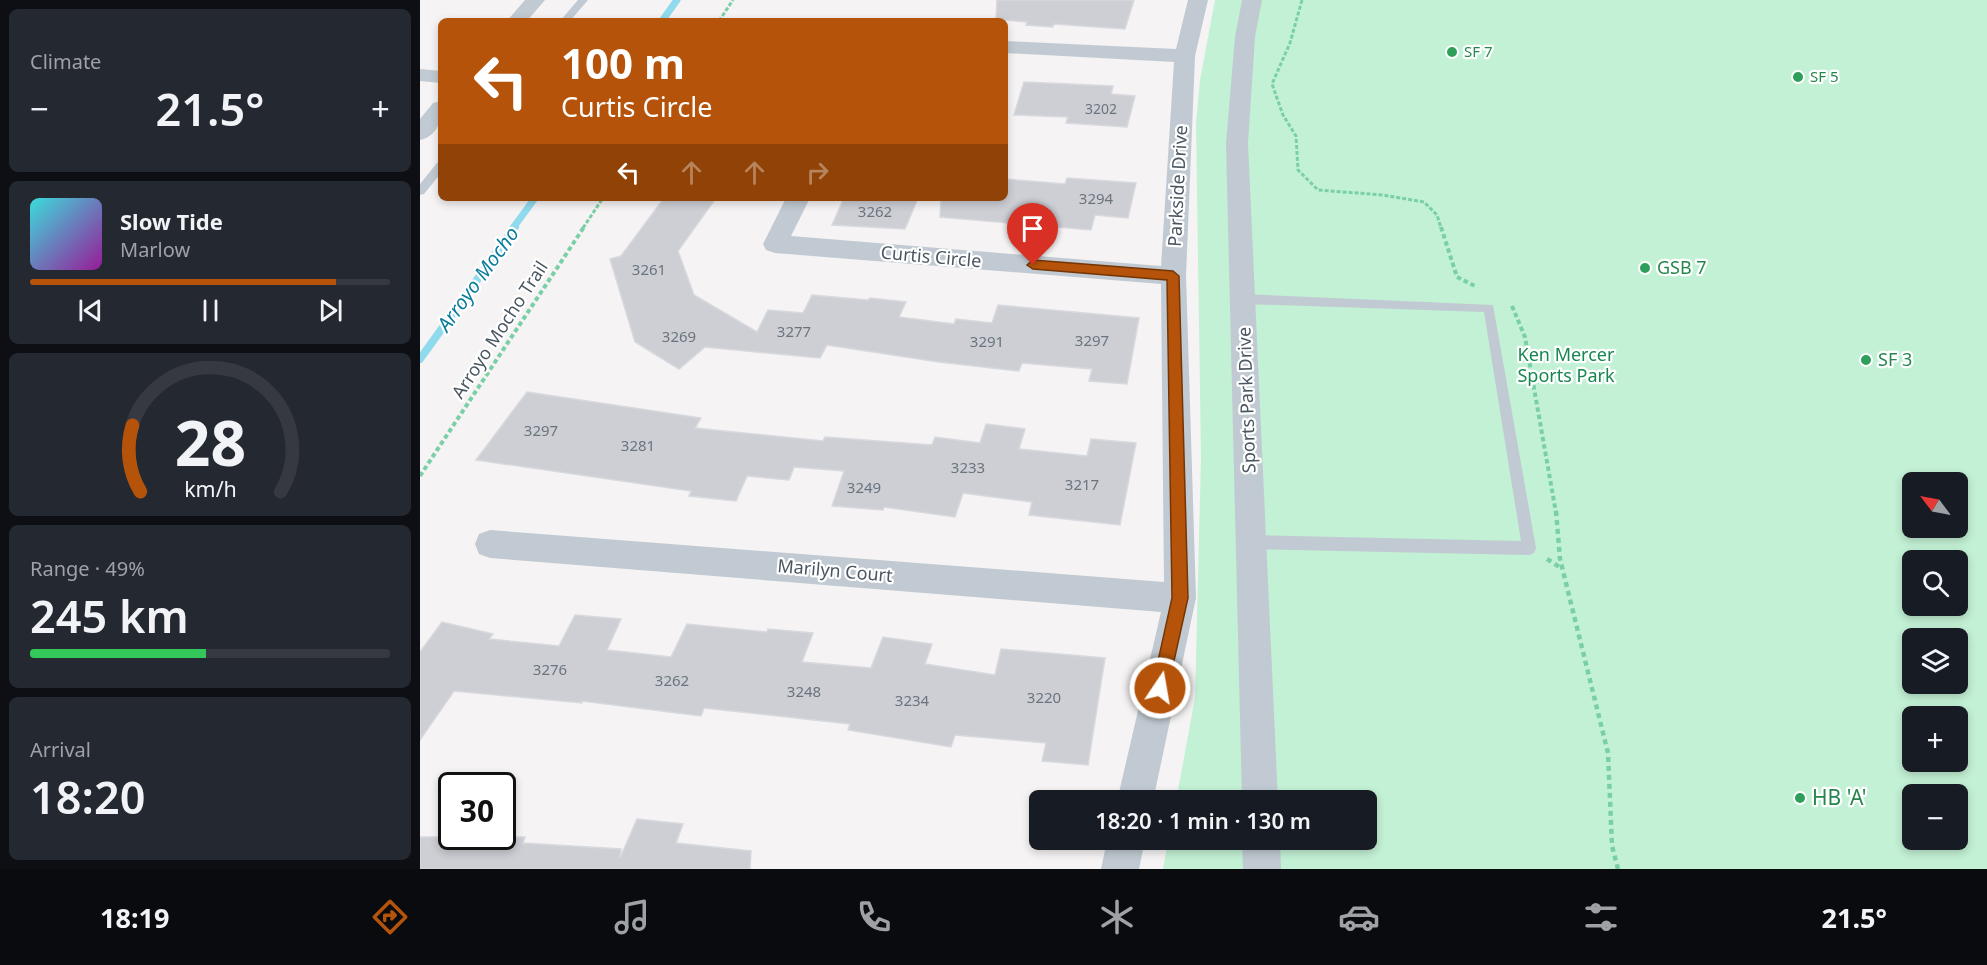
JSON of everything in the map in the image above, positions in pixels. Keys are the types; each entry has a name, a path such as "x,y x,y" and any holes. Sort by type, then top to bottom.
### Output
{"street":[{"path":"520,18 535,0"},
{"name":"Parkside Drive","path":"1137,790 1180,598 1173,276 1185,56 1198,0"},
{"name":"Sports Park Drive","path":"1252,0 1245,37 1237,143 1260,790"},
{"path":"1008,47 1185,56"},
{"path":"420,75 438,77"},
{"path":"420,133 438,112"},
{"name":"Curtis Circle","path":"796,201 775,244 1173,276"},
{"name":"Marilyn Court","path":"490,544 1180,598"},
{"path":"1120,869 1124,850"},
{"path":"1261,850 1262,869"}],"lane":[{"path":"568,18 583,0"},
{"path":"420,191 438,170"},
{"path":"1244,299 1489,308 1529,548 1251,542"}],"path":[{"path":"721,18 733,0"},
{"path":"1302,0 1295,30 1272,84 1283,114 1296,136 1298,170 1318,190 1383,195 1424,202 1437,215 1457,277 1487,292"},
{"name":"Arroyo Mocho Trail","path":"420,477 601,201"},
{"path":"1511,304 1526,338 1554,505 1560,560 1608,753 1612,846 1618,869"}],"green space":[{"name":"Ken Mercer Sports Park","path":"1215,0 1987,0 1987,869 1163,869 1166,850 1377,850 1377,790 1178,790 1195,698 1201,458 1196,123 1200,80"}],"building":[{"path":"997,0 1134,0 1125,29 1054,24 1053,27 1026,25 1027,22 996,18"},
{"path":"1024,82 1113,86 1111,94 1135,96 1127,127 1066,123 1068,117 1014,115"},
{"path":"1067,178 1136,183 1128,218 1095,215 1091,230 940,217 941,201 1008,201 1008,179 1065,184"},
{"path":"662,201 714,201 678,251 694,295 757,332 768,310 803,313 812,295 906,302 899,317 954,324 956,319 992,323 998,305 1139,318 1127,384 1089,381 1092,369 1022,363 1019,371 939,362 827,345 820,358 705,347 679,369 635,342 610,259 621,256"},
{"path":"843,201 917,201 905,229 832,225"},
{"path":"527,392 701,418 695,428 823,441 825,437 932,445 935,437 980,443 986,424 1025,429 1019,449 1087,456 1091,439 1136,443 1120,525 1029,515 1032,502 963,493 955,517 884,507 883,510 832,506 844,471 794,467 789,480 747,476 736,501 689,496 691,491 476,460"},
{"path":"575,615 621,619 607,650 671,657 687,624 767,632 768,629 813,633 802,662 871,668 883,637 932,644 925,664 995,675 1001,649 1105,658 1088,765 1042,761 1046,743 955,735 951,747 848,730 850,724 704,708 701,716 582,701 582,703 454,691 420,740 420,652 442,622 493,634 489,639 559,646"},
{"path":"637,819 683,824 676,843 751,851 750,869 420,869 420,837 438,837 438,850 516,850 516,837 525,837 523,843 621,849 620,858"}],"waterway":[{"name":"Arroyo Mocho","path":"664,18 677,0"},
{"name":"Arroyo Mocho","path":"513,228 533,201"},
{"name":"Arroyo Mocho","path":"420,359 515,227"}],"place":[{"name":"SF 7","path":"1452,52"},
{"name":"SF 5","path":"1798,77"},
{"name":"GSB 7","path":"1645,268"},
{"name":"SF 3","path":"1866,360"},
{"name":"HB 'A'","path":"1800,798"}],"route":[{"path":"1033,265 1173,276 1180,598 1160,688"}]}
